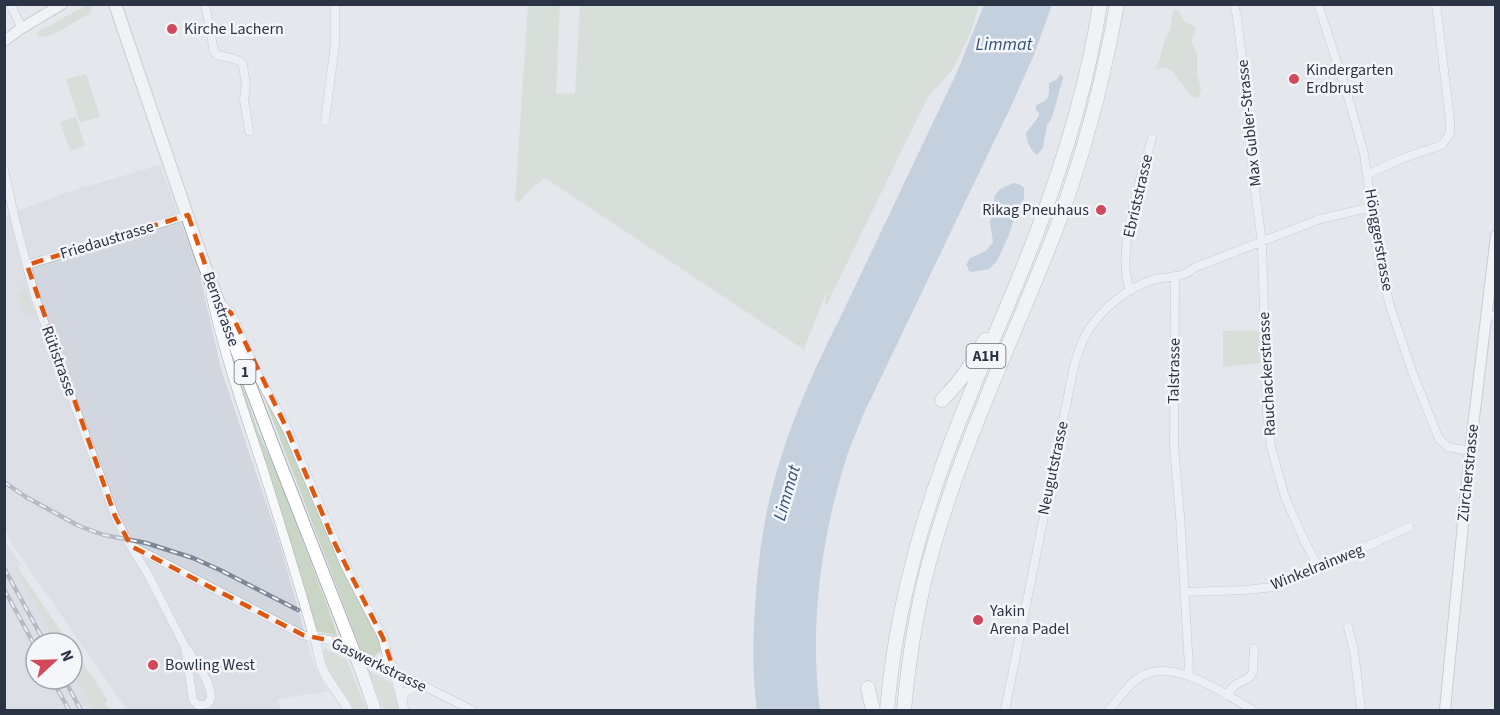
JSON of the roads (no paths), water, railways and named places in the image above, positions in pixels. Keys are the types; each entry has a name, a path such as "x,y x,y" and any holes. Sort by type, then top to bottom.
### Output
{"highway":[{"name":"A1H","path":"887,711 903,602 914,555 963,411 1051,195 1071,135 1087,73 1100,4"},
{"name":"A1H","path":"904,711 918,609 939,528 970,439 1055,230 1082,154 1117,4"},
{"path":"942,400 969,369 1018,280"},
{"path":"868,688 873,711"}],"main road":[{"path":"4,41 62,4"},
{"name":"Bernstrasse","path":"115,4 218,302 375,711"},
{"name":"Zürcherstrasse","path":"1445,711 1470,451 1491,315 1496,236"}],"street":[{"path":"10,4 22,28"},
{"path":"205,4 214,51 217,55 241,62 244,70 246,85 244,99 249,131"},
{"path":"325,121 335,44 335,4"},
{"name":"Max Gubler-Strasse","path":"1234,4 1262,242"},
{"name":"Hönggerstrasse","path":"1317,4 1349,100 1364,154 1377,253 1390,306 1417,385 1439,440 1448,447 1470,451"},
{"path":"1368,174 1406,157 1442,145 1450,133 1436,4"},
{"name":"Ebriststrasse","path":"1130,290 1125,266 1130,217 1152,138"},
{"name":"Rütistrasse","path":"4,170 35,297 115,516 185,647"},
{"path":"1175,276 1320,219 1372,207"},
{"name":"Friedaustrasse","path":"27,265 188,215"},
{"name":"Rauchackerstrasse","path":"1262,242 1267,413 1271,447 1285,497 1319,568"},
{"path":"204,263 225,354 294,564 312,631 317,639 318,657 326,677 348,711"},
{"name":"Neugutstrasse","path":"1005,711 1079,348 1090,327 1105,310 1130,290 1150,280 1175,276"},
{"name":"Talstrasse","path":"1175,276 1174,439 1185,592 1188,675"},
{"path":"218,302 231,313 255,370 287,429 335,544 384,638 402,707"},
{"name":"Winkelrainweg","path":"1185,592 1273,587 1409,527"},
{"path":"131,546 303,635 317,639"},
{"path":"1348,627 1354,651 1361,711"},
{"name":"Gaswerkstrasse","path":"317,639 333,641 472,711"},
{"path":"185,647 208,683 211,698 206,705 198,705 193,700 185,647"},
{"path":"1226,695 1235,685 1250,677 1253,671 1254,648"},
{"path":"1109,711 1137,679 1161,670 1188,675 1253,711"},
{"path":"402,707 405,692 422,684"}],"water":[{"name":"Limmat","path":"984,5 1052,5 1013,102 864,413 847,456 830,518 820,582 816,646 820,710 757,710 753,657 761,543 772,490 787,438 818,364 957,72"},
{"path":"1060,75 1063,78 1052,118 1047,125 1043,148 1037,155 1029,145 1026,133 1039,116 1036,105 1046,100 1049,95 1049,83"},
{"path":"1013,183 1024,188 1024,198 997,261 989,269 971,272 966,265 970,258 986,251 993,242 990,222 995,195 1000,189"}],"railway":[{"path":"4,482 26,497 79,526 104,535 146,543 193,558 298,610"},
{"path":"4,568 38,631"},
{"path":"4,589 27,631"},
{"path":"59,691 69,710"},
{"path":"71,691 81,710"}],"place":[{"name":"Kirche Lachern","path":"172,29"},
{"name":"Kindergarten Erdbrust","path":"1294,79"},
{"name":"Rikag Pneuhaus","path":"1101,210"},
{"name":"Yakin Arena Padel","path":"978,620"},
{"name":"Bowling West","path":"153,665"}]}
